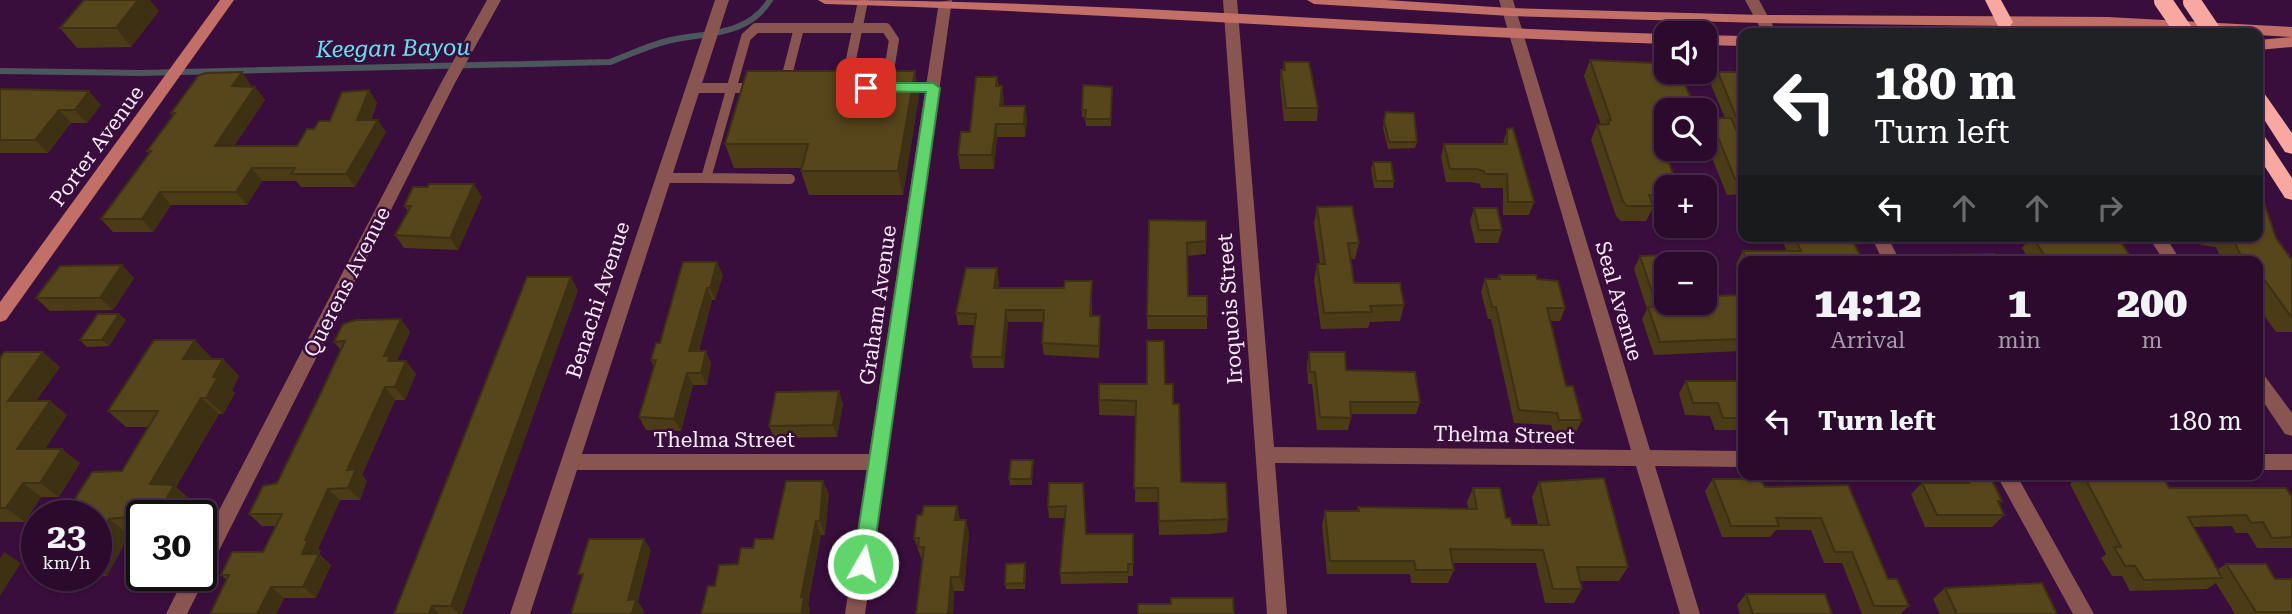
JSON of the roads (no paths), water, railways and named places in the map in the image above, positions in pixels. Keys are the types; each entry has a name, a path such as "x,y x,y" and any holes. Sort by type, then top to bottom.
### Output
{"highway":[{"path":"1993,0 2008,27"},
{"path":"2162,0 2182,28"},
{"path":"2191,0 2210,28"},
{"path":"2263,104 2292,147"},
{"path":"2263,150 2292,193"}],"main road":[{"name":"Porter Avenue","path":"0,315 227,0"},
{"path":"825,0 946,2 1517,36 1654,39"},
{"path":"1314,0 2008,27 2108,22 2218,28"},
{"path":"2263,30 2292,32"},
{"path":"1717,40 1738,41"},
{"path":"2263,44 2292,42"}],"street":[{"name":"Querens Avenue","path":"217,535 448,83 494,0"},
{"name":"Benachi Avenue","path":"520,614 661,178 722,0"},
{"name":"Iroquois Street","path":"1230,0 1277,614"},
{"path":"1752,0 1767,28"},
{"name":"Graham Avenue","path":"855,614 928,88 946,2"},
{"name":"Seal Avenue","path":"1508,6 1690,614"},
{"path":"2263,387 2292,428"},
{"name":"Thelma Street","path":"1264,454 1738,459"},
{"path":"2263,462 2292,462"},
{"name":"Thelma Street","path":"569,463 878,463"},
{"path":"2009,480 2084,614"},
{"path":"176,614 188,591"}],"lane":[{"path":"846,88 863,1"},
{"path":"706,178 746,37 756,28 886,28 894,40 887,88"},
{"path":"784,88 799,28"},
{"path":"694,88 796,88"},
{"path":"833,88 859,88"},
{"path":"873,88 898,88"},
{"path":"661,178 790,179"}],"waterway":[{"name":"Keegan Bayou","path":"0,71 140,73 610,62 667,41 737,27 750,21 770,0"}]}
